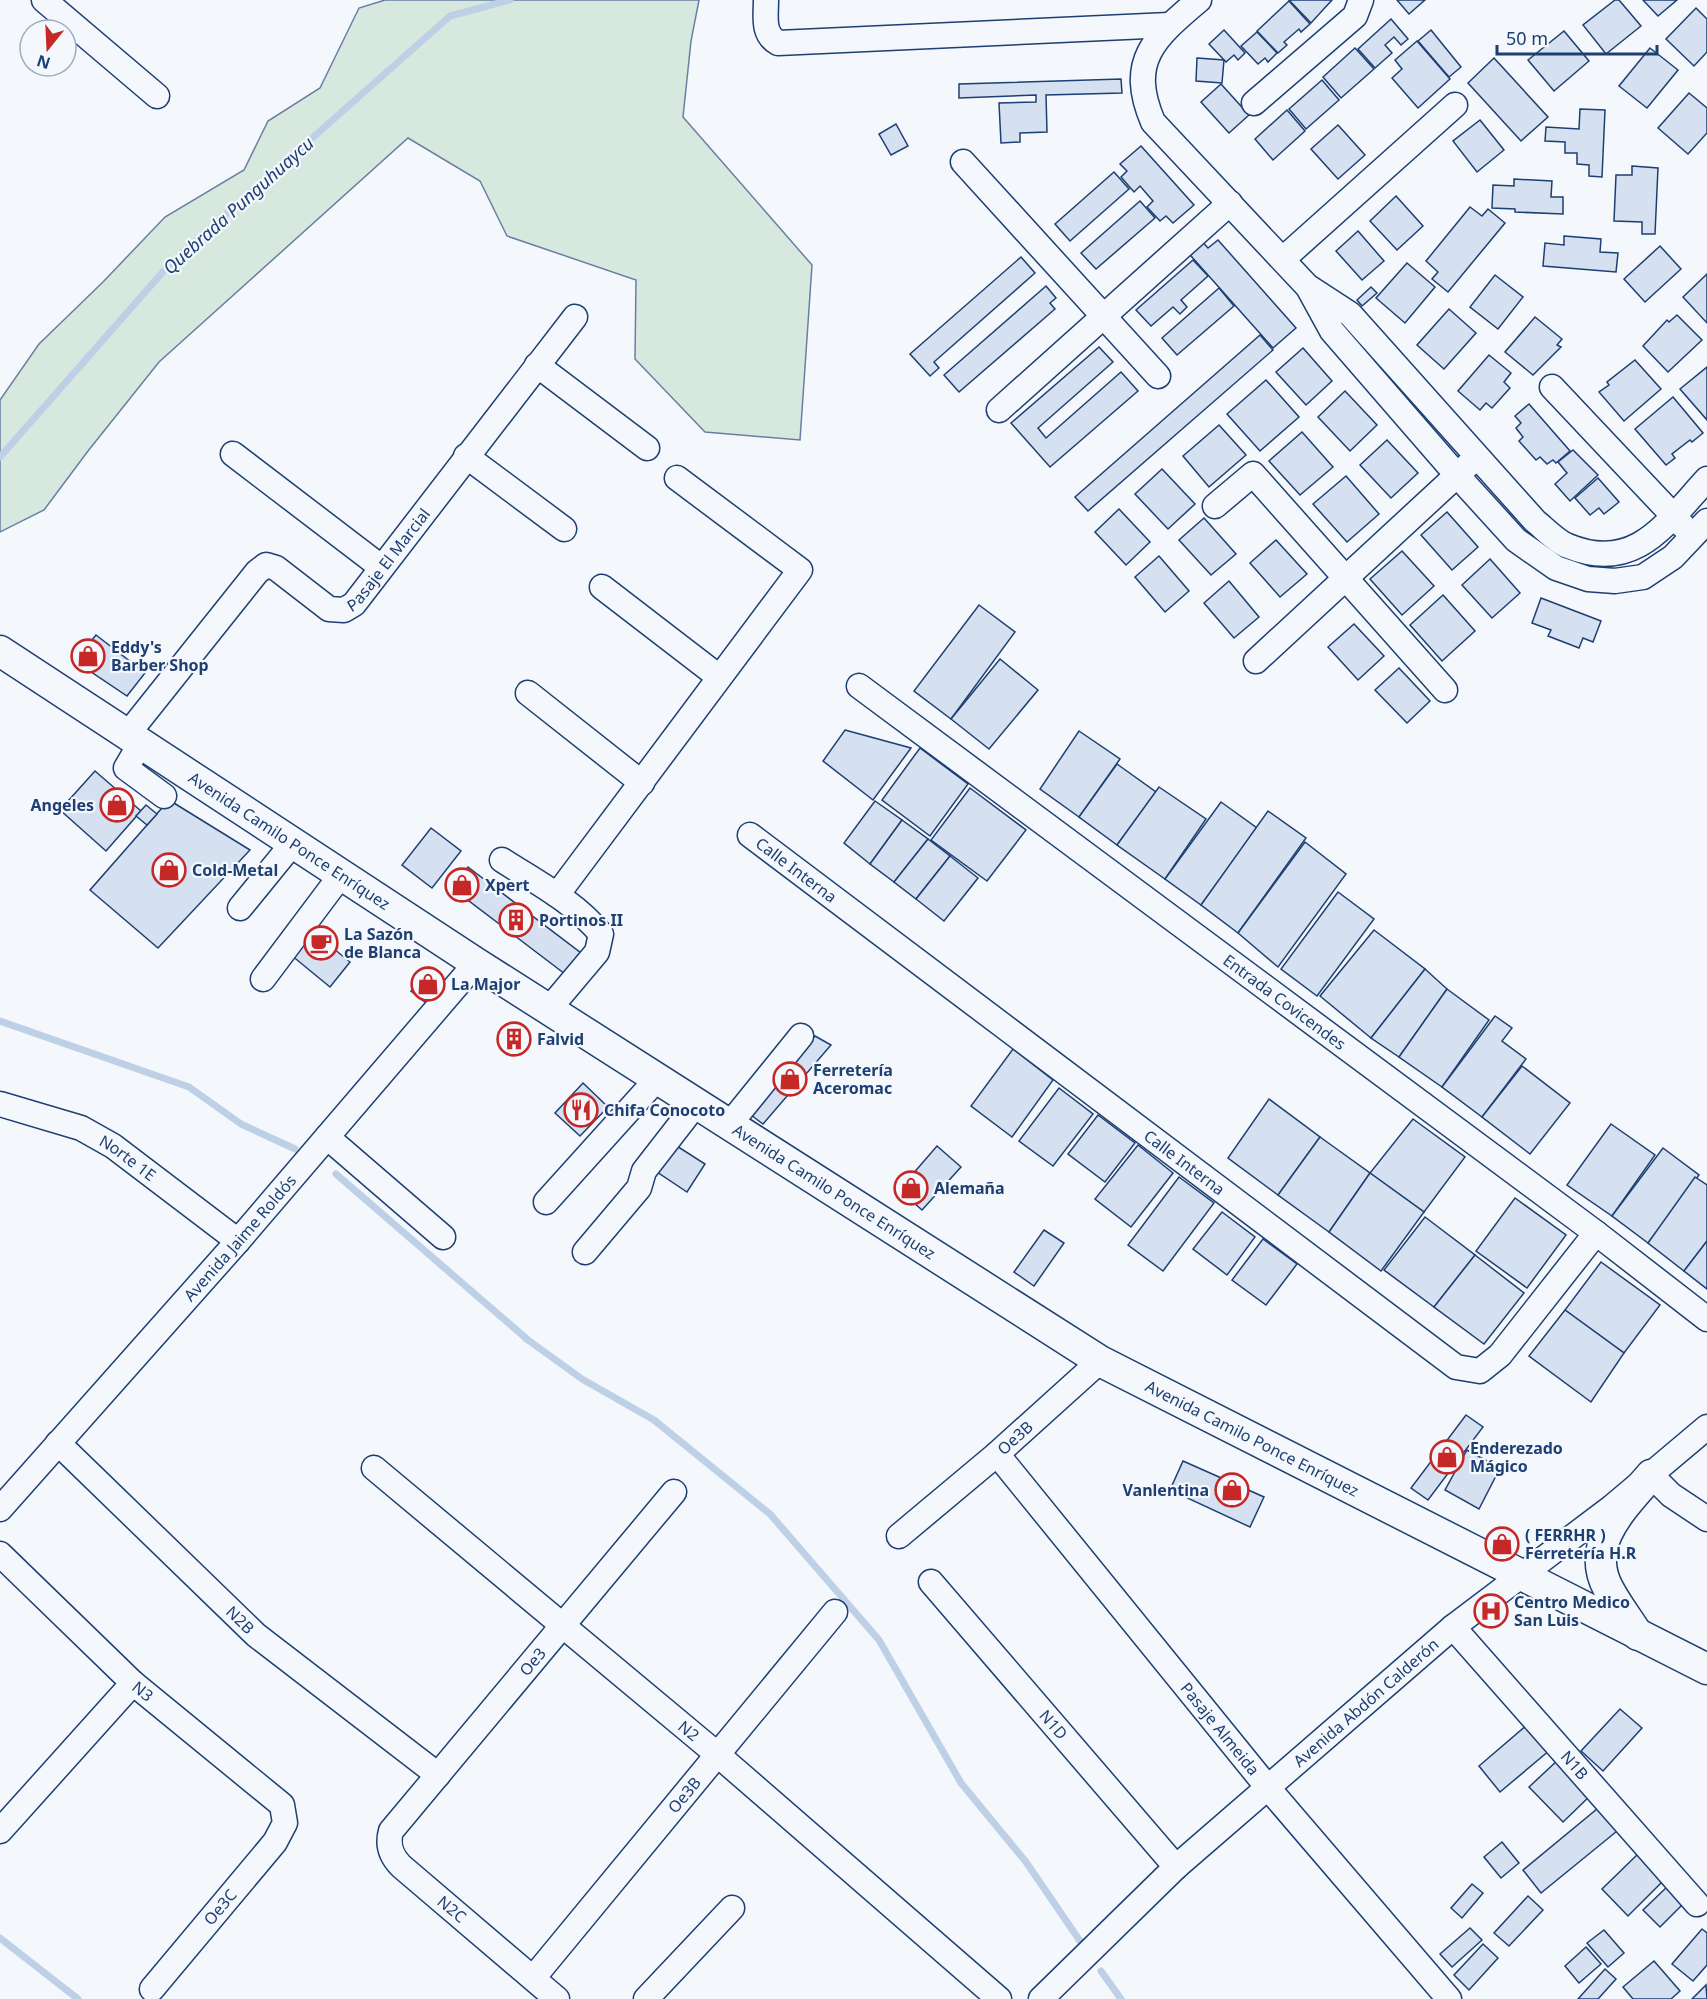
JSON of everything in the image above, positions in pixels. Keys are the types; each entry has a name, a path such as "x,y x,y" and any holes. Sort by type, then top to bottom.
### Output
{"main road":[{"name":"Avenida Camilo Ponce Enríquez","path":"0,651 476,963 1100,1361 1707,1669"},
{"path":"1640,1637 1607,1587 1601,1559 1605,1535 1611,1523 1651,1475"}],"street":[{"path":"44,0 157,96"},
{"path":"766,0 767,32 770,39 778,43 1169,25"},
{"path":"1199,0 1169,25 1154,43 1145,60 1143,99 1153,122 1307,286 1332,332 1516,540 1556,567 1588,579 1615,581 1643,577 1673,557 1700,528 1672,517 1552,387"},
{"path":"1254,103 1355,16 1361,0"},
{"path":"1283,259 1455,105"},
{"path":"963,162 1158,376"},
{"path":"999,410 1230,203"},
{"path":"1307,286 1350,314 1477,459 1535,521 1566,546 1592,553 1632,550 1653,538 1707,479"},
{"name":"Pasaje El Marcial","path":"134,739 257,572 266,565 276,568 329,609 344,610 354,604 575,317"},
{"path":"537,365 647,448"},
{"path":"1410,422 1431,406"},
{"path":"233,454 381,567"},
{"path":"466,456 564,529"},
{"path":"1256,662 1456,474 1477,459"},
{"path":"1215,506 1253,474 1446,690"},
{"path":"557,896 800,570 677,478"},
{"path":"602,587 719,676"},
{"name":"Entrada Covicendes","path":"859,686 1596,1233 1707,1319"},
{"path":"528,693 642,783"},
{"path":"134,739 126,768 164,796"},
{"name":"Calle Interna","path":"750,835 1456,1367 1480,1371 1500,1355 1596,1233"},
{"path":"240,908 293,843"},
{"path":"502,860 557,896 592,922 602,934 597,952 549,1009"},
{"path":"263,979 342,875"},
{"name":"Avenida Jaime Roldós","path":"0,1509 238,1241 476,963"},
{"path":"729,1125 801,1036"},
{"path":"546,1203 657,1079"},
{"name":"Norte 1E","path":"0,1104 81,1128 113,1146 238,1241"},
{"path":"585,1252 639,1188 644,1171 696,1104"},
{"path":"327,1137 443,1237"},
{"name":"Oe3B","path":"899,1536 997,1454 1100,1361"},
{"name":"Avenida Abdón Calderón","path":"1041,1999 1176,1867 1269,1789 1453,1627 1651,1475 1707,1427"},
{"name":"N2B","path":"58,1443 256,1635 438,1775"},
{"name":"Pasaje Almeida","path":"997,1454 1269,1789 1449,1999"},
{"name":"N2","path":"374,1468 560,1626 718,1755 999,1999"},
{"path":"1651,1475 1671,1495 1707,1519"},
{"name":"Oe3","path":"391,1831 674,1492"},
{"name":"N3","path":"0,1554 133,1683 282,1806 285,1823"},
{"name":"N1D","path":"931,1582 1176,1867"},
{"name":"Oe3B","path":"534,1977 835,1612"},
{"name":"N1B","path":"1453,1627 1697,1904"},
{"path":"0,1831 133,1683"},
{"name":"Oe3C","path":"152,1989 275,1842 285,1823"},
{"name":"N2C","path":"391,1831 391,1851 401,1866 534,1977 557,1999"},
{"path":"646,1999 732,1908"}],"shaded area":[{"path":"385,0 699,0 691,41 683,117 812,265 800,440 705,432 635,359 636,280 507,236 480,181 408,138 159,362 44,510 0,532 0,400 39,344 165,217 244,170 268,121 320,88 359,8"}],"building":[{"path":"1289,0 1332,0 1311,23"},
{"path":"1397,0 1425,0 1409,14"},
{"path":"1615,0 1619,0 1641,26 1606,54 1583,25"},
{"path":"1643,0 1677,0 1658,16"},
{"path":"1289,1 1310,24 1301,32 1299,29 1284,42 1287,45 1278,53 1257,31"},
{"path":"1696,8 1707,19 1707,52 1694,66 1666,39"},
{"path":"1391,19 1408,39 1401,45 1394,37 1385,45 1392,53 1375,68 1358,49"},
{"path":"1224,30 1245,53 1238,60 1234,55 1226,62 1209,44"},
{"path":"1431,30 1461,67 1449,77 1418,41"},
{"path":"1564,31 1589,61 1554,91 1528,60"},
{"path":"1257,32 1277,53 1268,62 1265,58 1258,64 1241,46"},
{"path":"1417,41 1450,79 1418,108 1392,78 1402,69 1395,60"},
{"path":"1355,48 1374,69 1341,98 1323,77"},
{"path":"1650,48 1678,70 1647,108 1619,86"},
{"path":"1197,58 1224,60 1222,83 1196,81"},
{"path":"1494,58 1548,117 1521,141 1468,83"},
{"path":"1121,79 1122,93 1046,95 1047,132 1020,133 1020,142 1001,143 999,103 1036,102 1036,95 959,98 959,84"},
{"path":"1322,80 1339,100 1306,129 1289,109"},
{"path":"1221,84 1249,115 1229,133 1201,102"},
{"path":"1689,93 1707,108 1707,133 1688,154 1658,128"},
{"path":"1580,109 1605,110 1602,177 1589,176 1589,165 1577,164 1577,153 1565,153 1565,142 1545,141 1546,127 1579,129"},
{"path":"1287,110 1305,131 1273,160 1255,139"},
{"path":"1480,120 1504,150 1477,172 1453,141"},
{"path":"896,124 908,146 891,155 879,134"},
{"path":"1338,125 1365,155 1338,179 1311,149"},
{"path":"1141,146 1194,205 1173,223 1166,216 1160,221 1147,207 1153,201 1140,186 1134,192 1121,177 1127,171 1120,164"},
{"path":"1632,166 1658,168 1655,234 1642,234 1642,222 1614,221 1616,175 1632,175"},
{"path":"1114,172 1129,189 1070,241 1055,224"},
{"path":"1514,179 1552,181 1551,197 1563,197 1563,214 1515,212 1515,209 1492,208 1493,185 1514,186"},
{"path":"1396,196 1423,226 1397,250 1370,221"},
{"path":"1140,201 1155,218 1096,269 1081,253"},
{"path":"1470,207 1482,216 1488,209 1505,223 1448,292 1432,279 1438,272 1426,261"},
{"path":"1358,231 1384,261 1362,280 1336,251"},
{"path":"1196,235 1208,248 1218,240 1296,328 1273,348 1183,247"},
{"path":"1564,236 1601,239 1600,252 1618,253 1616,272 1543,266 1545,243 1564,245"},
{"path":"1660,246 1681,269 1645,302 1624,279"},
{"path":"1021,257 1035,273 934,362 939,368 930,376 910,354"},
{"path":"1193,260 1208,276 1181,300 1187,307 1180,314 1173,307 1151,326 1136,310"},
{"path":"1407,263 1435,287 1405,323 1376,298"},
{"path":"1707,274 1707,323 1683,297"},
{"path":"1495,275 1523,297 1498,329 1470,307"},
{"path":"1046,286 1056,298 1050,303 1055,309 959,392 944,375"},
{"path":"1371,287 1377,293 1362,306 1357,300"},
{"path":"1219,288 1234,306 1177,355 1162,338"},
{"path":"1449,309 1476,333 1444,369 1417,345"},
{"path":"1677,315 1702,340 1668,372 1643,346 1667,320 1669,322"},
{"path":"1535,317 1562,339 1557,345 1561,347 1533,375 1505,352"},
{"path":"1260,335 1273,350 1088,511 1075,497"},
{"path":"1099,347 1113,362 1038,428 1046,438 1121,372 1138,391 1050,467 1011,423"},
{"path":"1303,348 1332,381 1306,405 1276,372"},
{"path":"1489,355 1511,373 1504,382 1510,388 1492,408 1486,403 1480,410 1458,391"},
{"path":"1635,360 1661,389 1624,421 1599,392 1609,385 1607,382"},
{"path":"1707,367 1707,420 1680,389"},
{"path":"1266,380 1299,417 1260,451 1227,414"},
{"path":"1345,391 1377,425 1350,451 1318,417"},
{"path":"1673,397 1703,433 1672,454 1675,458 1666,465 1635,429"},
{"path":"1529,404 1570,451 1556,463 1553,460 1547,464 1540,457 1536,460 1519,441 1523,437 1516,428 1521,423 1515,416"},
{"path":"1219,425 1246,455 1209,487 1183,456"},
{"path":"1302,432 1333,467 1300,495 1269,461"},
{"path":"1387,440 1418,473 1391,498 1360,465"},
{"path":"1573,450 1598,475 1570,501 1555,484 1567,473 1558,462"},
{"path":"1162,469 1195,504 1168,529 1135,494"},
{"path":"1346,476 1379,514 1347,542 1313,504"},
{"path":"1598,478 1619,502 1604,514 1599,508 1590,515 1575,498"},
{"path":"1119,509 1150,542 1126,565 1095,532"},
{"path":"1447,512 1478,547 1452,570 1421,535"},
{"path":"1204,518 1236,554 1211,575 1179,540"},
{"path":"1276,540 1307,574 1280,597 1250,563"},
{"path":"1402,551 1434,586 1402,615 1370,579"},
{"path":"1159,556 1189,591 1165,612 1135,577"},
{"path":"1490,559 1520,593 1492,618 1462,585"},
{"path":"1229,581 1259,617 1234,638 1204,603"},
{"path":"1443,595 1475,631 1442,661 1410,625"},
{"path":"1541,598 1601,621 1593,642 1583,638 1579,648 1548,636 1551,630 1532,623"},
{"path":"979,605 1015,632 951,719 914,691"},
{"path":"1354,624 1384,656 1358,680 1328,647"},
{"path":"96,635 145,673 127,696 75,661"},
{"path":"1000,659 1038,690 989,749 951,719"},
{"path":"1399,668 1430,701 1407,723 1375,690"},
{"path":"845,730 911,748 873,800 823,761"},
{"path":"1079,731 1120,759 1079,817 1040,789"},
{"path":"920,748 968,784 930,836 882,800"},
{"path":"1117,764 1156,792 1117,845 1079,817"},
{"path":"95,771 141,811 106,851 60,810"},
{"path":"1159,787 1206,819 1165,879 1117,845"},
{"path":"970,788 1026,830 987,881 931,840"},
{"name":"Cold-Metal","path":"169,800 250,850 158,948 90,890"},
{"path":"875,801 902,820 870,864 844,843"},
{"path":"1221,802 1257,828 1201,905 1165,879"},
{"path":"146,805 157,814 147,825 136,816"},
{"path":"1268,811 1306,838 1238,933 1201,905"},
{"path":"902,820 928,839 894,882 870,864"},
{"path":"431,828 461,851 432,888 402,865"},
{"path":"928,839 950,856 916,899 894,882"},
{"path":"1305,842 1346,874 1278,967 1238,933"},
{"path":"950,856 978,878 944,921 916,899"},
{"name":"Portinos II","path":"468,867 581,953 565,974 452,888"},
{"path":"1338,892 1374,919 1317,996 1281,969"},
{"path":"311,930 350,962 330,987 291,955"},
{"path":"1374,930 1425,969 1371,1038 1320,996"},
{"name":"La Major","path":"429,967 435,971 441,981 426,1003 411,991"},
{"path":"1425,969 1447,989 1399,1057 1371,1038"},
{"path":"1447,989 1489,1020 1442,1087 1399,1057"},
{"path":"1495,1016 1512,1028 1502,1041 1526,1059 1482,1117 1442,1087"},
{"name":"Falvid","path":"516,1024 528,1033 513,1054 501,1045"},
{"name":"Ferretería Aceromac","path":"815,1036 831,1045 763,1124 747,1112"},
{"path":"1013,1049 1053,1080 1012,1137 971,1106"},
{"path":"1522,1066 1570,1103 1530,1154 1482,1117"},
{"name":"Chifa Conocoto","path":"583,1083 608,1107 580,1136 555,1113"},
{"path":"1059,1088 1093,1114 1053,1166 1019,1141"},
{"path":"1269,1099 1320,1137 1278,1195 1228,1158"},
{"path":"1098,1115 1135,1143 1105,1182 1068,1154"},
{"path":"1413,1119 1465,1157 1424,1212 1370,1173"},
{"path":"1611,1124 1655,1155 1612,1216 1567,1185"},
{"path":"1320,1137 1370,1173 1329,1232 1278,1195"},
{"path":"669,1141 705,1164 687,1192 651,1168"},
{"path":"1138,1145 1173,1173 1131,1227 1095,1199"},
{"path":"937,1146 961,1167 922,1210 899,1190"},
{"path":"1663,1148 1699,1175 1648,1243 1612,1216"},
{"path":"1370,1173 1424,1212 1381,1271 1329,1232"},
{"path":"1179,1177 1214,1203 1163,1271 1128,1245"},
{"path":"1695,1177 1707,1185 1707,1241 1684,1271 1648,1243"},
{"path":"1515,1198 1566,1235 1527,1288 1476,1251"},
{"path":"1222,1212 1255,1237 1227,1275 1193,1249"},
{"path":"1425,1217 1475,1255 1434,1307 1384,1270"},
{"path":"1044,1230 1064,1243 1034,1286 1014,1272"},
{"path":"1263,1239 1297,1264 1266,1305 1232,1280"},
{"path":"1707,1241 1707,1289 1684,1271"},
{"path":"1475,1255 1524,1293 1484,1344 1434,1307"},
{"path":"1601,1262 1660,1305 1624,1353 1565,1310"},
{"path":"1565,1310 1624,1353 1591,1402 1529,1356"},
{"name":"Enderezado Mágico","path":"1466,1415 1483,1427 1428,1500 1411,1488"},
{"path":"1467,1450 1500,1468 1479,1509 1445,1490"},
{"path":"1183,1461 1264,1497 1250,1527 1170,1490"},
{"path":"1620,1709 1642,1728 1603,1771 1581,1751"},
{"path":"1528,1724 1550,1750 1500,1792 1479,1766"},
{"path":"1559,1759 1592,1794 1563,1822 1529,1787"},
{"path":"1603,1804 1622,1827 1541,1893 1523,1870"},
{"path":"1502,1842 1519,1863 1501,1878 1484,1857"},
{"path":"1640,1852 1666,1878 1628,1916 1602,1889"},
{"path":"1472,1884 1483,1893 1462,1918 1451,1908"},
{"path":"1668,1886 1684,1903 1660,1927 1643,1910"},
{"path":"1528,1896 1543,1910 1509,1946 1494,1933"},
{"path":"1470,1928 1482,1940 1452,1967 1440,1954"},
{"path":"1702,1929 1707,1933 1707,1965 1693,1981 1672,1964"},
{"path":"1604,1930 1624,1953 1608,1967 1587,1943"},
{"path":"1483,1944 1498,1958 1469,1990 1454,1975"},
{"path":"1586,1947 1601,1964 1579,1983 1565,1966"},
{"path":"1654,1961 1680,1991 1671,1999 1633,1999 1623,1987"},
{"path":"1605,1969 1616,1979 1598,1999 1578,1999"},
{"path":"1706,1985 1707,1999 1692,1999"}],"waterway":[{"name":"Quebrada Punguhuaycu","path":"0,457 169,265 450,16 510,0"},
{"path":"0,1021 189,1087 241,1124 295,1149"},
{"path":"336,1174 528,1340 582,1379 654,1420 770,1514 879,1640 961,1783 1026,1862 1080,1941"},
{"path":"0,1938 78,1999"},
{"path":"1101,1971 1121,1999"}],"place":[{"name":"Eddy's Barber Shop","path":"88,656"},
{"name":"Angeles","path":"117,805"},
{"name":"Cold-Metal","path":"169,870"},
{"name":"Xpert","path":"462,885"},
{"name":"Portinos II","path":"516,920"},
{"name":"La Sazón de Blanca","path":"321,943"},
{"name":"La Major","path":"428,984"},
{"name":"Falvid","path":"514,1039"},
{"name":"Ferretería Aceromac","path":"790,1079"},
{"name":"Chifa Conocoto","path":"581,1110"},
{"name":"Alemaña","path":"911,1188"},
{"name":"Enderezado Mágico","path":"1447,1457"},
{"name":"Vanlentina","path":"1232,1490"},
{"name":"( FERRHR ) Ferretería H.R","path":"1502,1544"},
{"name":"Centro Medico San Luis","path":"1491,1611"}]}
